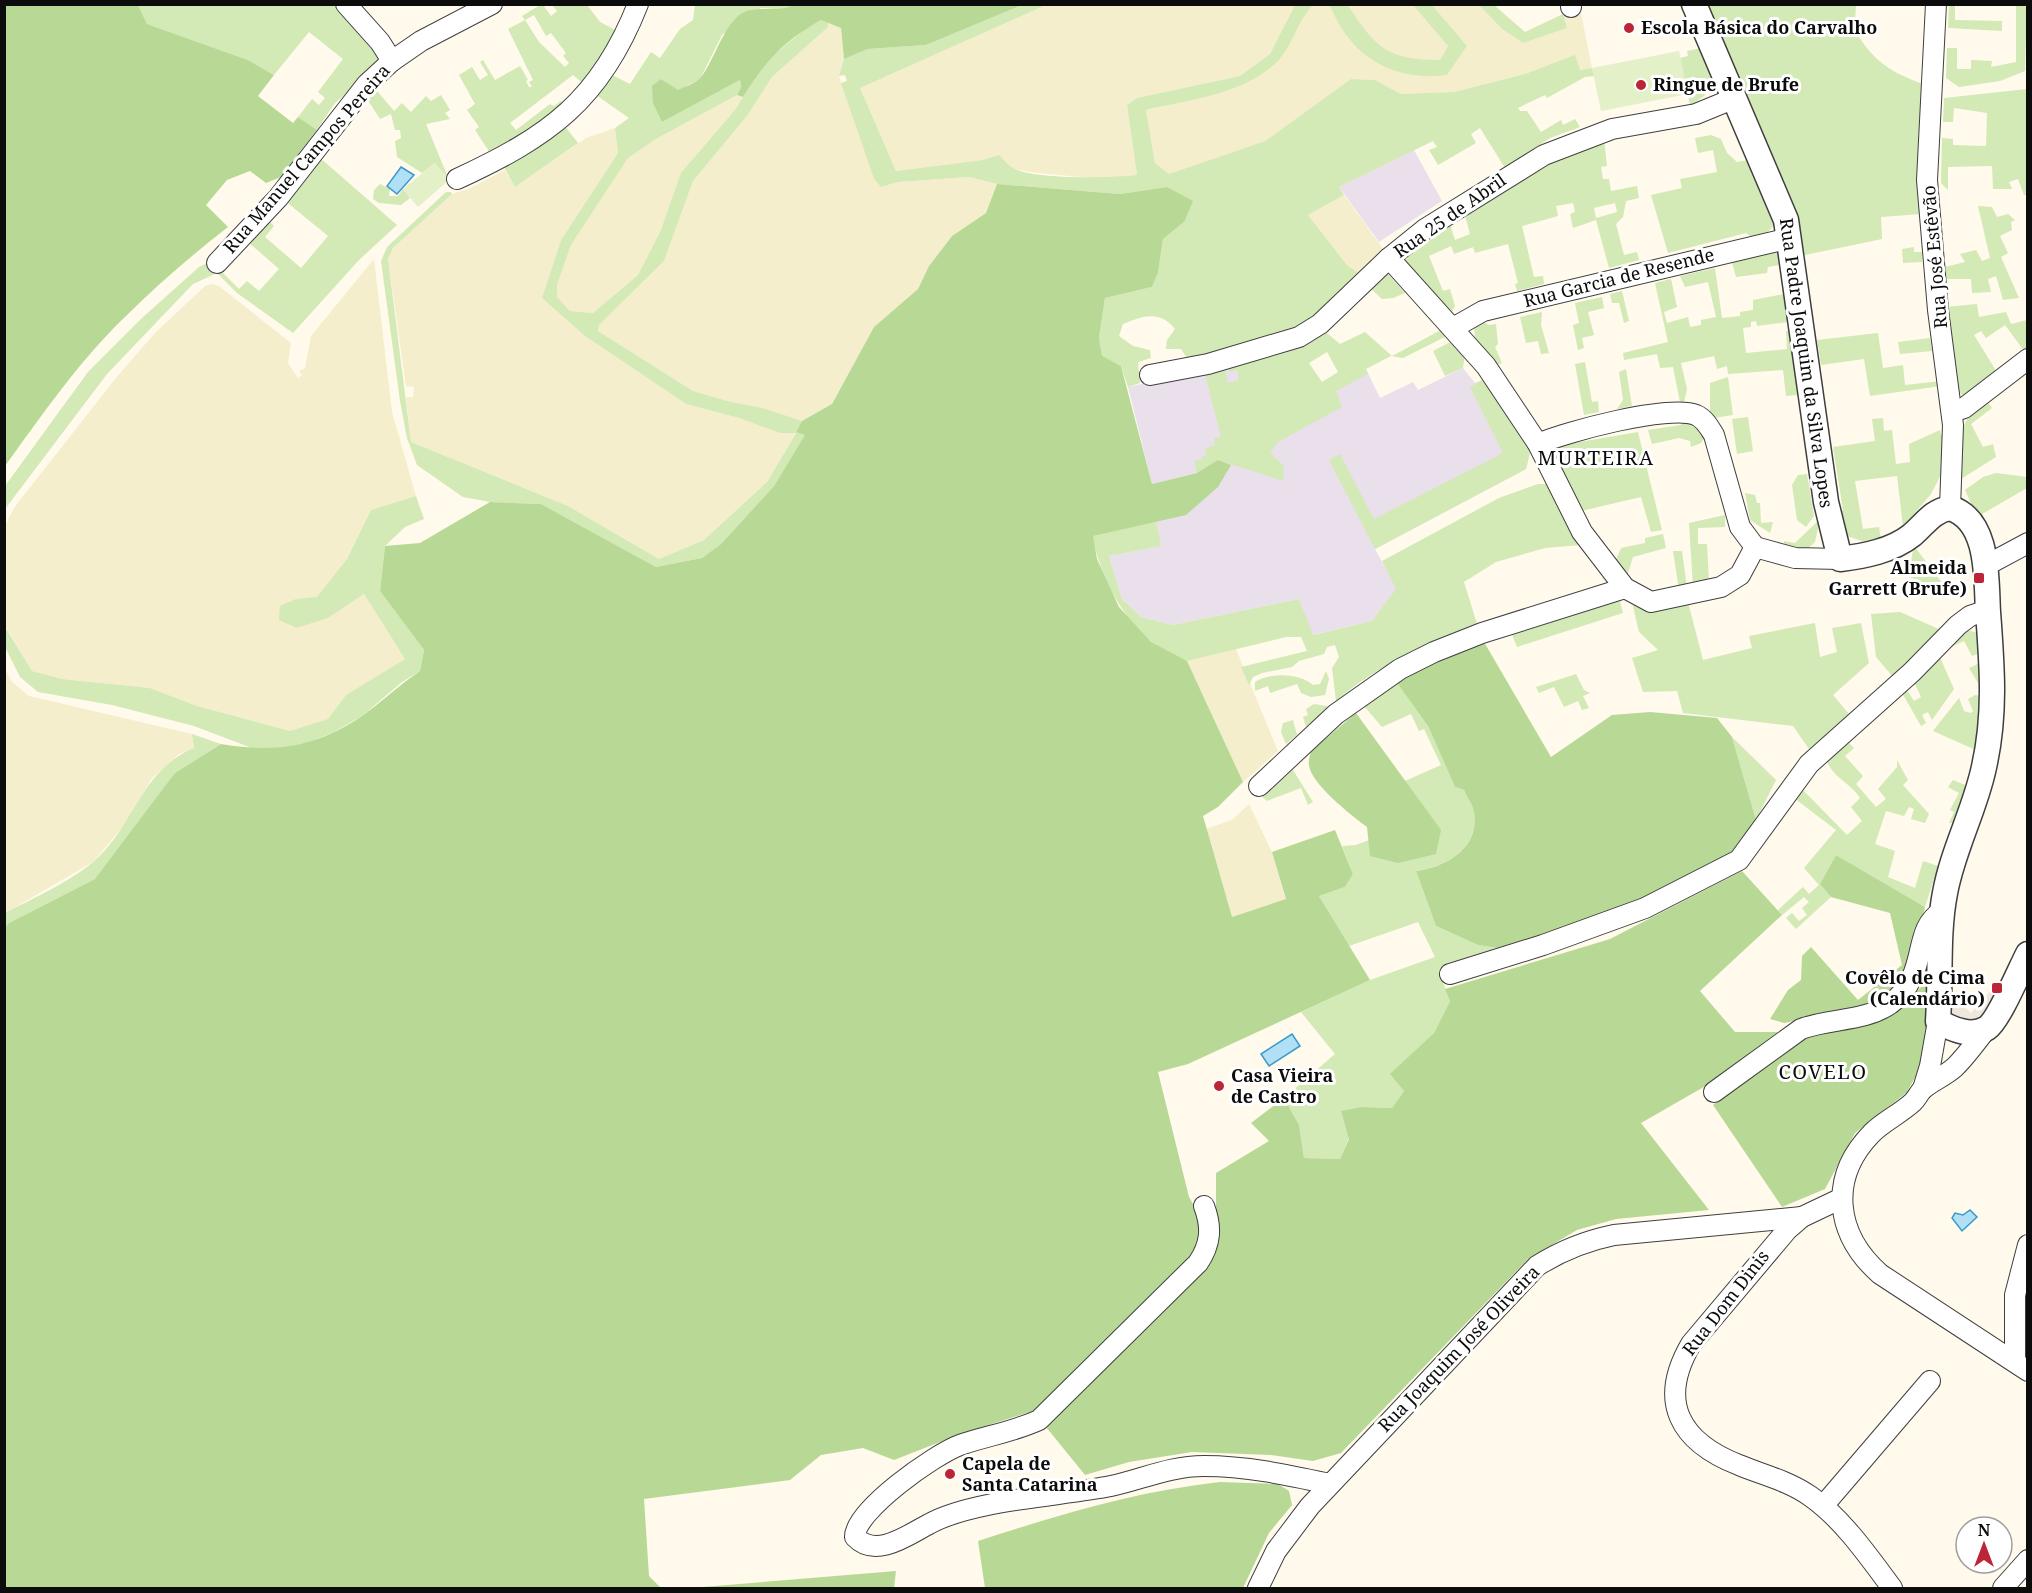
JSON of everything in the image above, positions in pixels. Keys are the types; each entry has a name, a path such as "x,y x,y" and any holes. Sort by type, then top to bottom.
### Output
{"street":[{"path":"346,4 380,42 392,61"},
{"name":"Rua Manuel Campos Pereira","path":"217,262 278,198 367,84 392,61 421,41 492,4"},
{"path":"458,179 508,155 564,117 588,93 617,48 638,4"},
{"name":"Rua Padre Joaquim da Silva Lopes","path":"1694,4 1781,203 1790,238 1826,502 1840,559"},
{"name":"Rua José Estêvão","path":"1936,4 1927,180 1938,310 1952,412 1950,508"},
{"name":"Rua 25 de Abril","path":"1150,375 1208,364 1299,337 1320,324 1389,258 1425,230 1506,177 1554,150 1612,129 1695,114 1735,98"},
{"name":"Rua Garcia de Resende","path":"1453,328 1483,311 1790,238"},
{"path":"1389,258 1486,366 1538,444 1582,532 1625,588 1651,602 1721,587 1740,575 1755,547"},
{"path":"1952,412 1964,408 2028,359"},
{"path":"1538,444 1579,429 1661,414 1680,412 1695,415 1707,423 1714,435 1740,527 1755,547 1795,558 1840,559 1882,551 1911,535 1931,516 1950,508 1967,518 1987,565 1994,689 1987,756 1973,807 1947,880 1942,911 1938,1021 1930,1066 1923,1089"},
{"path":"1987,565 2028,543"},
{"path":"1259,786 1336,714 1400,669 1434,652 1482,633 1625,588"},
{"path":"1450,974 1543,945 1645,908 1739,860 1809,764 1912,672 1958,625 1970,616 1988,610"},
{"path":"1714,1092 1801,1029 1816,1023 1875,1012 1903,993 1915,976 1926,928 1942,911"},
{"path":"2021,1366 1880,1274 1865,1261 1846,1227 1842,1198 1847,1170 1863,1143 1874,1131 1912,1102 1923,1089 1955,1066 2001,1008 2028,954"},
{"path":"1938,1021 1959,1031 1973,1032 1987,1028"},
{"name":"Rua Dom Dinis","path":"1842,1198 1802,1217 1773,1245 1691,1344 1678,1365 1674,1401 1685,1427 1696,1441 1713,1454 1793,1486 1822,1506 1892,1588"},
{"path":"1204,1206 1209,1218 1210,1234 1207,1250 1198,1263 1039,1420 1019,1429 959,1445 939,1455 874,1506 859,1522 855,1537 867,1546 887,1545 932,1522 968,1510 1115,1485 1180,1466 1257,1470 1330,1484"},
{"name":"Rua Joaquim José Oliveira","path":"1258,1588 1276,1551 1291,1528 1516,1284 1537,1266 1560,1251 1614,1234 1802,1217"},
{"path":"2021,1366 2015,1295 2028,1245"},
{"path":"1822,1506 1930,1381"},
{"path":"2003,1588 2028,1560"}],"shaded area":[{"path":"1046,5 1295,5 1270,54 1240,76 1137,98 1127,105 1137,175 1102,179 1038,173 1013,169 999,155 984,160 896,171 860,88"},
{"path":"1313,5 1329,5 1348,37 1447,75 1467,46 1432,5 1479,5 1502,29 1523,43 1567,28 1563,14 1580,8 1592,68 1580,70 1574,56 1525,74 1454,92 1401,94 1375,80 1351,79 1265,141 1169,174 1155,163 1146,110 1233,88 1283,55 1306,12"},
{"path":"1348,5 1413,5 1448,46 1440,60 1410,60 1385,51 1364,31"},
{"path":"828,22 841,28 844,59 839,76 874,179 881,187 898,182 969,177 997,184 986,213 952,236 929,266 918,289 874,327 832,404 802,421 763,408 693,391 598,331 599,325 664,261 693,181 747,116 772,77 828,27"},
{"path":"737,95 743,97 661,230 638,275 593,313 570,311 557,297 557,285 571,245 628,158 656,139"},
{"path":"615,128 618,153 561,240 542,298 585,336 686,404 739,418 780,433 796,432 767,482 704,540 659,559 568,506 411,442 406,397 413,397 414,387 406,386 388,259 393,248 452,194 468,189 505,170 515,187 586,138"},
{"path":"1414,150 1442,201 1379,242 1339,187"},
{"path":"1344,195 1386,253 1361,275 1347,265 1308,215"},
{"path":"374,259 392,412 416,496 371,510 347,559 317,598 296,599 297,628 328,618 364,594 405,659 346,695 328,720 290,731 197,706 150,688 62,679 32,671 5,625 5,526 14,508 115,379 155,333 205,286 212,284 219,286 291,343 288,363 298,378 302,375 299,371 305,368 311,336"},
{"path":"1246,361 1242,424 1366,369 1380,398 1413,382 1418,390 1463,368 1475,383 1486,378 1530,452 1526,469 1375,549 1397,589 1372,621 1312,635 1299,599 1173,625 1141,617 1122,599 1109,556 1160,546 1156,521 1186,514 1197,473 1152,484 1128,387"},
{"path":"1236,649 1278,751 1243,782 1187,661"},
{"path":"4,667 12,682 29,696 192,734 194,748 179,754 152,778 124,825 93,862 5,913"},
{"path":"1249,804 1272,852 1286,900 1232,917 1206,829 1232,820"},
{"path":"1970,837 1973,847 1956,891 1953,913 1951,995 1971,1013 1992,989 1996,993 1998,1003 1985,1021 1977,1024 1965,1022 1951,1012 1947,995 1949,912 1957,871"}],"green space":[{"path":"5,4 138,5 147,24 248,60 274,75 258,96 293,123 298,117 317,130 281,177 266,183 250,171 227,180 206,205 228,227 162,282 108,334 62,389 5,466"},
{"path":"795,4 1022,5 926,45 868,49 844,59 841,28 821,20 796,36 776,53 743,97 737,95 741,87 740,80 662,122 653,103 652,86 661,79 678,90 698,80 707,69 731,24 743,13 758,9 781,9"},
{"path":"138,5 335,5 342,9 380,57 377,67 334,104 317,130 298,117 312,99 319,105 325,98 318,92 343,59 309,32 274,75 248,60 147,24"},
{"path":"540,5 543,5 551,16 557,11 552,5 587,5 600,22 619,32 587,87 573,75 510,123 516,130 550,104 554,106 561,101 568,106 561,113 490,153 475,130 479,127 467,110 475,104 459,75 472,67 480,80 488,75 480,62 483,60 495,80 520,66 528,80 526,81 529,87 532,87 529,82 533,80 508,29 525,20 522,16","holes":["534,15 546,36 551,33 566,53 563,56 569,63 565,67 539,42 525,20"]},
{"path":"695,5 795,5 786,10 761,8 722,35 700,79 677,91 661,79 662,122 740,80 741,87 737,95 656,139 628,158 571,245 557,285 557,297 570,311 593,313 638,275 661,230 681,173 735,110 764,63 805,29 821,20 828,22 828,27 772,77 747,116 693,181 664,261 599,325 598,331 693,391 763,408 802,421 796,432 806,434 774,486 721,544 702,558 656,567 541,504 490,502 463,497 417,465 407,438 400,401 381,261 387,247 446,192 451,192 452,194 393,248 388,259 411,442 568,506 659,559 704,540 767,482 796,433 780,433 739,418 686,404 585,336 542,298 561,240 618,153 615,128 629,118 596,95 608,73 630,84 651,52 660,58 680,29 693,20"},
{"path":"1022,5 1046,5 860,88 896,171 983,160 999,155 1013,168 1037,175 1110,177 1137,175 1127,105 1137,98 1240,76 1270,54 1295,5 1313,5 1282,56 1269,69 1254,79 1219,93 1146,110 1155,163 1169,174 1265,141 1351,79 1375,80 1401,94 1454,92 1525,74 1575,55 1580,70 1592,68 1594,76 1585,77 1547,98 1545,95 1518,108 1520,111 1527,111 1541,132 1561,120 1563,125 1575,119 1580,127 1550,138 1505,168 1480,128 1471,134 1476,143 1438,165 1429,150 1437,147 1433,141 1339,187 1344,195 1308,215 1347,265 1361,275 1324,315 1288,336 1187,358 1181,349 1166,349 1167,340 1175,329 1163,319 1151,316 1123,324 1119,336 1133,346 1150,350 1151,358 1138,362 1140,383 1128,387 1121,366 1102,357 1099,338 1105,298 1152,287 1158,273 1163,239 1184,222 1167,187 1120,194 997,184 969,177 898,182 881,187 874,179 841,83 847,81 845,75 839,76 844,59 868,49 926,45"},
{"path":"1329,5 1348,5 1366,32 1385,49 1395,54 1440,60 1448,46 1413,5 1432,5 1467,46 1447,75 1406,74 1368,57 1342,30"},
{"path":"1479,5 1494,5 1525,32 1563,14 1567,28 1523,43 1502,29"},
{"path":"1703,5 1856,5 1855,22 1849,22 1865,46 1889,68 1925,85 1921,214 1881,217 1882,239 1805,255 1800,252"},
{"path":"1949,5 1955,5 1955,20 2002,21 2002,31 1948,28"},
{"path":"2016,5 2027,5 2025,71 2000,81 1959,87 1946,78 1947,48 1957,48 1957,69 1971,69 1971,60 1992,61 1991,67 2016,62"},
{"path":"1701,48 1709,66 1711,87 1700,99 1690,105 1680,58 1688,56 1687,51"},
{"name":"Ringue de Brufe","path":"1679,51 1688,94 1601,111 1592,68"},
{"path":"2027,89 2027,195 2024,195 2018,179 2009,182 2012,189 1993,189 1992,166 1948,167 1948,190 1941,183 1942,138 1953,139 1953,145 1986,146 1987,113 1954,108 1953,122 1943,122 1944,98"},
{"path":"377,91 394,111 402,103 411,112 426,96 431,101 441,95 450,110 445,113 450,119 426,124 449,180 435,163 422,173 397,157 395,141 401,138 400,130 395,130 391,114 380,119 367,99"},
{"path":"565,126 578,143 515,187 503,165"},
{"path":"1711,135 1721,139 1727,153 1737,162 1748,160 1776,217 1775,222 1768,231 1753,238 1746,233 1668,253 1651,195 1682,188 1680,179 1717,172 1713,150 1698,153 1695,138"},
{"path":"1604,139 1607,166 1601,167 1603,179 1609,179 1611,191 1637,186 1639,198 1626,201 1623,217 1616,224 1624,255 1637,252 1639,260 1609,268 1596,220 1573,228 1570,214 1575,212 1573,203 1556,206 1558,216 1522,226 1534,277 1543,276 1544,284 1517,291 1515,284 1518,283 1508,244 1475,253 1473,247 1454,254 1451,246 1429,256 1443,291 1450,289 1455,306 1452,312 1441,309 1402,260 1405,253 1449,221 1455,240 1470,234 1464,212 1564,155","holes":["1615,203 1617,212 1596,218 1594,208"]},
{"path":"319,157 397,225 359,260 293,333 237,293 217,273 220,270 239,289 247,281 259,291 279,269 247,241 267,219 274,226 265,237 301,268 328,236 284,200"},
{"path":"435,163 449,180 418,207 403,189"},
{"path":"380,184 390,189 389,196 398,196 403,189 410,198 401,205 379,203 373,199 374,190"},
{"path":"997,184 1120,194 1167,187 1193,201 1184,222 1163,239 1158,273 1152,287 1105,298 1099,338 1102,356 1121,366 1152,484 1197,473 1218,460 1231,465 1218,487 1186,515 1093,536 1097,559 1119,607 1151,642 1187,661 1243,782 1218,807 1203,816 1232,917 1286,899 1272,852 1335,830 1353,874 1345,887 1319,896 1370,980 1188,1064 1158,1072 1189,1197 1216,1244 1216,1173 1269,1141 1251,1123 1284,1098 1299,1125 1304,1158 1340,1159 1349,1139 1341,1111 1362,1107 1392,1108 1404,1091 1390,1074 1434,1033 1450,1001 1445,989 1610,939 1742,871 1782,915 1700,991 1735,1032 1784,1032 1702,1088 1641,1123 1709,1210 1616,1219 1577,1230 1528,1259 1341,1453 1313,1461 1271,1455 1192,1452 1129,1462 1085,1475 1033,1411 963,1433 894,1460 863,1448 821,1455 790,1480 644,1499 649,1576 661,1588 5,1588 4,929 9,923 95,879 175,773 221,744 277,748 311,741 344,727 362,716 420,671 424,650 380,591 385,546 420,543 490,502 541,504 656,567 702,558 721,544 774,486 805,435 796,432 802,421 832,404 874,327 918,289 929,266 952,236 986,213"},
{"path":"1978,206 1992,207 1997,217 2008,214 2015,220 2011,222 2012,230 2000,236 2008,253 2001,257 2019,298 2003,300 1996,276 1988,279 1991,292 1972,293 1971,279 1942,279 1941,268 1965,262 1960,254 1976,250 1982,261 1990,258"},
{"path":"1914,247 1914,252 1922,252 1922,262 1903,263 1902,249"},
{"path":"1767,250 1778,253 1787,264 1768,267 1767,273 1736,277 1731,259"},
{"path":"207,263 217,273 193,284 107,374 5,509 5,486 88,372 142,318 199,267"},
{"path":"1715,268 1722,318 1740,316 1740,312 1753,310 1753,300 1784,294 1788,322 1757,326 1756,321 1751,322 1751,327 1743,328 1746,353 1787,349 1786,331 1790,330 1798,395 1786,396 1783,370 1728,374 1727,366 1717,369 1714,356 1681,363 1687,389 1684,402 1680,402 1673,367 1660,368 1657,354 1624,360 1623,353 1668,342 1655,283 1671,279 1677,307 1664,312 1667,323 1688,317 1690,327 1701,325 1701,320 1716,317 1708,282 1685,287 1680,276"},
{"path":"1387,273 1405,293 1393,298 1382,299 1368,286"},
{"path":"1622,291 1629,321 1624,323 1619,303 1612,303 1610,294"},
{"path":"1602,297 1604,308 1588,312 1594,335 1582,338 1584,348 1578,350 1573,325 1579,323 1575,303"},
{"path":"1977,304 1979,317 2006,312 2011,324 2027,320 2027,351 2022,348 2005,325 1986,338 1981,331 1974,335 1998,374 1971,393 1963,395 1957,391 1945,307"},
{"path":"1542,312 1541,325 1549,353 1541,354 1538,341 1526,343 1520,317"},
{"path":"1482,321 1489,325 1496,324 1498,344 1495,347 1502,363 1494,366 1475,340 1474,326"},
{"path":"1322,329 1340,344 1365,332 1392,356 1441,330 1447,336 1403,358 1391,356 1366,369 1368,374 1336,391 1342,407 1278,442 1270,453 1284,466 1283,481 1218,460 1197,473 1194,461 1203,459 1202,456 1207,455 1205,448 1215,445 1214,438 1221,437 1204,370 1224,366 1228,383 1239,380 1237,370 1230,372 1228,365 1306,344","holes":["1327,352 1338,372 1322,382 1309,363"]},
{"path":"1878,333 1883,368 1903,365 1905,385 1941,381 1941,386 1870,396 1864,359 1821,365 1817,340"},
{"path":"1930,338 1932,351 1900,354 1898,342"},
{"path":"1452,341 1465,354 1463,368 1445,376 1433,351"},
{"path":"1585,362 1592,402 1598,401 1599,412 1584,415 1575,364"},
{"path":"1626,369 1632,406 1617,409 1623,400 1619,372"},
{"path":"1728,377 1733,415 1714,418 1710,414 1710,383"},
{"path":"1486,378 1526,436 1530,452 1526,469 1375,549 1329,460 1340,454 1374,519 1503,453 1470,387"},
{"path":"1985,399 1992,408 1971,424 1983,447 1993,444 1996,457 1961,479 1961,444 1964,426 1975,408"},
{"path":"1748,417 1753,451 1737,454 1732,419"},
{"path":"1883,418 1884,431 1892,430 1896,464 1910,462 1909,444 1940,430 1941,435 1946,434 1945,467 1931,494 1903,527 1897,476 1855,481 1863,529 1879,527 1881,540 1865,542 1844,535 1836,512 1843,510 1833,447 1875,441 1872,419"},
{"path":"1685,420 1697,427 1705,437 1701,443 1691,447 1690,441 1679,438 1652,444 1648,430 1681,425"},
{"path":"1638,432 1662,530 1651,532 1641,497 1581,511 1554,459 1556,446"},
{"path":"1996,473 2027,477 2027,488 1977,517 1965,490 1983,477"},
{"path":"1807,474 1814,516 1806,527 1797,520 1792,485 1798,475"},
{"path":"1538,484 1547,484 1555,493 1565,522 1581,545 1545,548 1496,562 1464,582 1478,627 1403,657 1368,677 1336,701 1332,668 1339,657 1335,645 1327,647 1324,654 1299,661 1292,667 1253,677 1249,685 1241,667 1307,651 1301,637 1286,637 1187,661 1158,647 1139,630 1120,606 1100,565 1092,536 1156,521 1161,546 1109,556 1122,599 1141,617 1173,625 1299,599 1313,635 1372,621 1396,589 1382,561 1499,498"},
{"path":"1745,493 1755,495 1757,503 1760,503 1761,523 1773,522 1770,533 1750,520"},
{"path":"416,496 424,519 405,527 385,546 380,591 424,650 420,671 402,682 362,716 334,732 300,746 257,750 194,726 112,705 38,692 20,677 5,647 4,625 32,671 62,679 150,688 197,706 290,731 328,719 346,695 405,659 364,594 328,618 297,628 279,620 280,606 296,599 317,597 347,559 371,510"},
{"path":"1725,515 1725,527 1698,528 1698,544 1707,544 1709,582 1693,587 1689,523"},
{"path":"1820,519 1815,542 1806,550 1784,547 1784,541 1795,543"},
{"path":"1663,534 1666,548 1633,557 1627,576 1615,562 1621,548 1645,543 1645,538"},
{"path":"1914,546 1946,588 1944,593 1908,576"},
{"path":"1673,551 1682,551 1687,588 1679,590"},
{"path":"1603,600 1620,601 1623,613 1517,647 1511,632"},
{"path":"1632,602 1688,602 1703,660 1752,648 1749,636 1815,623 1820,657 1837,652 1832,628 1861,623 1869,663 1833,695 1849,714 1809,749 1793,726 1683,713 1677,691 1643,692 1632,658 1658,650 1639,632"},
{"path":"1900,612 1941,630 1893,677 1876,657 1871,614"},
{"path":"1964,630 1981,633 1985,651 1972,656 1964,641 1945,650"},
{"path":"1484,642 1551,757 1612,715 1650,712 1717,718 1732,737 1756,820 1733,852 1689,879 1570,928 1504,949 1478,945 1436,926 1416,871 1439,865 1458,854 1472,836 1474,812 1464,790 1455,787 1428,726 1397,683 1425,662"},
{"path":"1938,653 1954,689 1932,720 1928,712 1922,715 1926,723 1921,726 1901,691 1905,687 1914,701 1921,697 1913,680"},
{"path":"1984,661 1987,691 1980,752 1933,731 1959,698 1964,711 1971,713 1973,711 1968,699 1975,695 1985,696 1985,691 1979,692 1978,683 1969,668"},
{"path":"1326,671 1329,679 1325,695 1311,697 1301,693 1297,684 1270,693 1268,686 1255,691 1255,682 1277,675 1301,678 1313,685 1320,684"},
{"path":"1576,674 1584,690 1590,693 1583,696 1589,708 1582,710 1578,701 1564,707 1554,687 1539,693 1536,687"},
{"path":"1397,683 1428,726 1455,787 1464,790 1474,811 1472,835 1466,845 1449,860 1416,871 1436,926 1478,945 1504,949 1447,963 1440,974 1450,1001 1434,1033 1391,1074 1404,1091 1392,1108 1362,1107 1340,1159 1304,1158 1299,1125 1284,1098 1335,1054 1301,1012 1370,980 1435,957 1418,922 1349,946 1319,896 1345,887 1353,874 1342,846 1356,845 1369,840 1370,856 1419,800 1405,781 1441,765 1424,729 1419,731 1411,714 1382,727 1364,706"},
{"path":"1314,704 1327,706 1327,709 1306,727 1303,717 1308,715 1306,709"},
{"path":"1356,713 1441,830 1436,854 1398,863 1370,856 1367,827 1333,799 1311,773 1309,758 1311,751"},
{"path":"1293,720 1297,735 1286,744 1281,732 1283,723"},
{"path":"192,734 221,744 175,773 149,816 95,879 9,923 5,929 5,913 72,877 92,863 106,849 161,770 194,748"},
{"path":"1732,737 1776,780 1756,820"},
{"path":"1846,740 1854,748 1845,756 1863,776 1856,784 1876,807 1886,799 1878,789 1897,767 1897,760 1908,780 1903,785 1929,814 1925,823 1911,819 1914,809 1909,807 1904,816 1886,811 1875,844 1895,851 1888,877 1915,888 1923,861 1938,866 1925,907 1836,855 1820,884 1831,897 1796,929 1786,918 1792,913 1799,921 1807,915 1802,908 1809,902 1804,897 1782,915 1778,910 1803,887 1809,894 1819,885 1804,868 1836,830 1794,798 1800,787 1847,835 1862,821 1851,807 1860,798 1836,775 1826,758"},
{"path":"1293,770 1313,802 1308,805 1301,788 1267,801 1260,795"},
{"path":"1953,780 1970,787 1955,823 1949,823 1954,812 1950,810 1959,793 1948,787"},
{"path":"1836,855 1925,907 1910,975 1886,998 1864,1007 1784,1023 1770,1019 1788,990 1801,980 1802,956 1811,947 1858,1000 1902,965 1890,913 1831,897 1820,884"},
{"path":"1930,959 1929,1027 1919,1071 1906,1093 1855,1133 1825,1189 1782,1207 1713,1105 1788,1044 1810,1031 1906,1002 1924,984"},
{"path":"1220,1482 1278,1484 1289,1491 1292,1505 1269,1533 1243,1588 985,1588 978,1541 1068,1513 1128,1498"},
{"path":"896,1571 894,1588 690,1588"}],"water":[{"path":"401,167 414,175 397,194 387,186"},
{"path":"1292,1034 1300,1046 1269,1066 1261,1054"},
{"path":"1970,1210 1977,1217 1962,1231 1952,1218 1955,1213 1963,1215"}],"place":[{"name":"Escola Básica do Carvalho","path":"1629,28"},
{"name":"Ringue de Brufe","path":"1641,85"},
{"name":"Almeida Garrett (Brufe)","path":"1979,578"},
{"name":"Covêlo de Cima (Calendário)","path":"1997,988"},
{"name":"Casa Vieira de Castro","path":"1219,1086"},
{"name":"Capela de Santa Catarina","path":"950,1474"}],"district":[{"name":"MURTEIRA","path":"1596,458"},
{"name":"COVELO","path":"1823,1072"}]}
